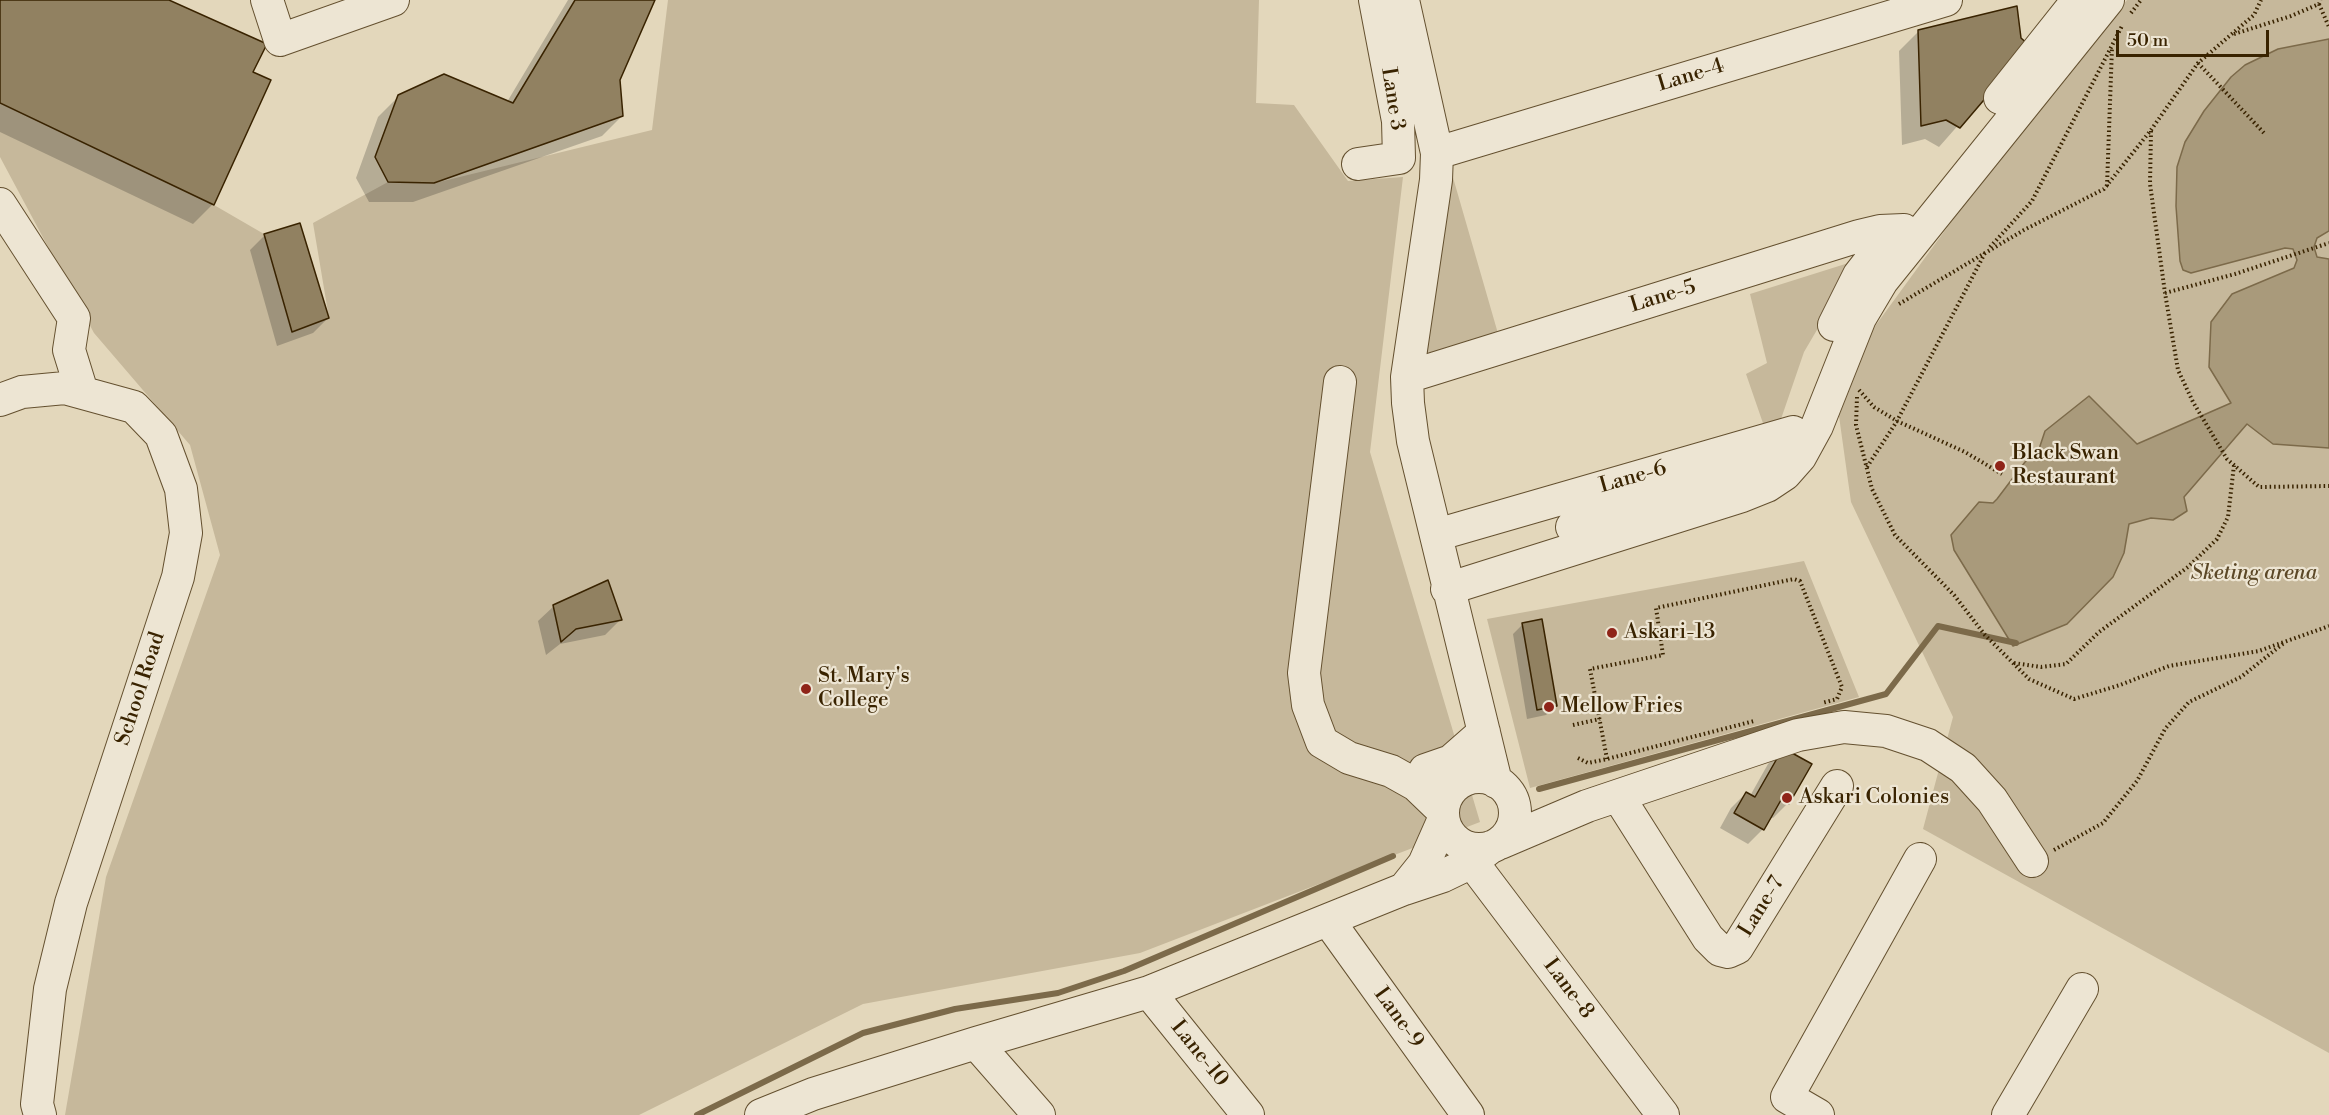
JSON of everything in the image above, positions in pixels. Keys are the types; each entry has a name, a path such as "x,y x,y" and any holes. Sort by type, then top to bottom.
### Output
{"street":[{"path":"267,0 280,40 393,0"},
{"name":"Lane-4","path":"1437,153 1946,0"},
{"path":"1445,578 1742,496 1767,486 1785,474 1800,457 1805,429 1907,230 2079,0"},
{"path":"1907,230 2108,0"},
{"path":"1398,1 1437,153 1436,180 1407,377 1413,441 1484,732 1481,781"},
{"name":"Lane 3","path":"1359,164 1399,158 1398,1"},
{"path":"0,204 74,318 69,350 82,392"},
{"name":"Lane-5","path":"1407,377 1848,239 1907,230"},
{"path":"1340,382 1304,673 1308,705 1322,742 1349,758 1391,771 1416,785 1443,815 1453,838 1461,845 1480,850 1494,842"},
{"name":"School Road","path":"0,400 22,392 65,388 134,407 161,435 181,489 186,533 178,577 71,903 50,989 37,1104 40,1115"},
{"name":"Lane-6","path":"1450,531 1805,429"},
{"path":"761,1115 822,1105 976,1042 1149,992 1404,889 1559,807 1587,806 1798,735 1844,727 1886,731 1928,745 1963,768 1992,800 2032,861"},
{"path":"1425,770 1451,761 1484,732"},
{"path":"1391,771 1425,770 1481,781"},
{"path":"1404,889 1424,864 1450,791 1481,781"},
{"name":"Lane-8","path":"1481,781 1511,796 1494,842 1663,1115"},
{"name":"Lane-7","path":"1618,796 1708,938 1720,950 1728,952 1737,948 1837,786"},
{"path":"1818,1115 1786,1096 1920,860"},
{"name":"Lane-9","path":"1328,920 1468,1115"},
{"path":"2008,1115 2082,989"},
{"name":"Lane-10","path":"1149,992 1248,1115"},
{"path":"976,1042 1039,1115"}],"path":[{"path":"1867,468 1897,422 1986,251 2032,201 2122,26 2140,0"},
{"path":"1896,306 1986,251 2107,186 2151,130 2198,63 2254,15 2260,0"},
{"path":"2231,35 2320,2 2329,27"},
{"path":"2107,186 2112,46"},
{"path":"2198,63 2264,133"},
{"path":"2151,130 2150,184 2165,292 2178,370 2193,402 2227,459 2259,487 2329,486"},
{"path":"2165,292 2290,258 2329,243"},
{"path":"1862,380 1858,389 1856,425 1872,489 1895,536 1954,595 1985,635 2030,679 2074,699 2120,686 2169,666 2259,651 2329,626"},
{"path":"1858,389 1874,407 1897,422 1965,452 2002,474"},
{"path":"2014,663 2041,667 2066,664 2099,632 2188,567 2217,539 2228,517 2234,465"},
{"path":"1607,759 1590,669 1663,655 1656,608 1794,579 1800,581 1842,687 1837,699 1814,705"},
{"path":"2032,861 2103,823 2137,781 2165,729 2189,702 2241,677 2286,642"},
{"path":"1573,725 1600,720"},
{"path":"1578,758 1588,763 1607,759 1756,720"}],"green space":[{"name":"St. Mary's College","path":"668,0 1259,0 1256,103 1294,105 1348,181 1403,177 1370,452 1480,822 1140,953 863,1004 639,1115 65,1115 106,877 220,555 190,445 94,333 0,157 0,103 214,205 264,234 293,332 329,318 313,223 388,182 435,183 652,130"},
{"name":"Sketing arena","path":"2127,0 2329,0 2329,1053 1923,829 1953,717 1851,502 1839,416 1873,329 1984,177"},
{"path":"1452,174 1499,337 1420,357"},
{"path":"1858,260 1804,352 1781,419 1773,428 1765,429 1746,374 1767,363 1750,294"},
{"path":"1804,561 1859,697 1530,788 1487,619"}],"shaded area":[{"path":"2329,39 2329,231 2317,238 2314,247 2317,257 2329,259 2329,448 2273,444 2247,424 2184,497 2187,511 2173,520 2151,518 2129,524 2124,553 2113,577 2067,624 2013,646 1954,550 1951,535 1979,502 1993,503 1997,499 2025,462 2038,452 2045,431 2089,396 2137,444 2231,403 2209,367 2211,322 2232,294 2294,268 2297,260 2293,249 2285,248 2191,273 2183,270 2180,261 2176,206 2177,167 2185,142 2204,111 2231,77 2245,65 2278,49"}],"building":[{"path":"0,0 169,0 267,44 253,72 271,80 214,205 0,103"},
{"path":"575,0 655,0 620,80 623,116 434,183 388,182 375,157 398,95 444,74 513,103"},
{"path":"2017,6 2021,38 2030,46 1960,128 1946,120 1921,126 1918,30"},
{"path":"300,223 329,318 292,332 264,234"},
{"path":"608,580 622,620 576,629 561,642 553,605"},
{"path":"1542,619 1557,706 1537,710 1522,623"},
{"path":"1783,748 1812,764 1789,804 1781,800 1764,830 1734,813 1746,792 1755,797"}],"waterway":[{"path":"1539,789 1886,694 1938,626 2016,643"},
{"path":"697,1115 863,1033 955,1009 1058,993 1124,971 1393,856"}],"place":[{"name":"Black Swan Restaurant","path":"2000,466"},
{"name":"Askari-13","path":"1612,633"},
{"name":"St. Mary's College","path":"806,689"},
{"name":"Mellow Fries","path":"1549,707"},
{"name":"Askari Colonies","path":"1787,798"}]}
